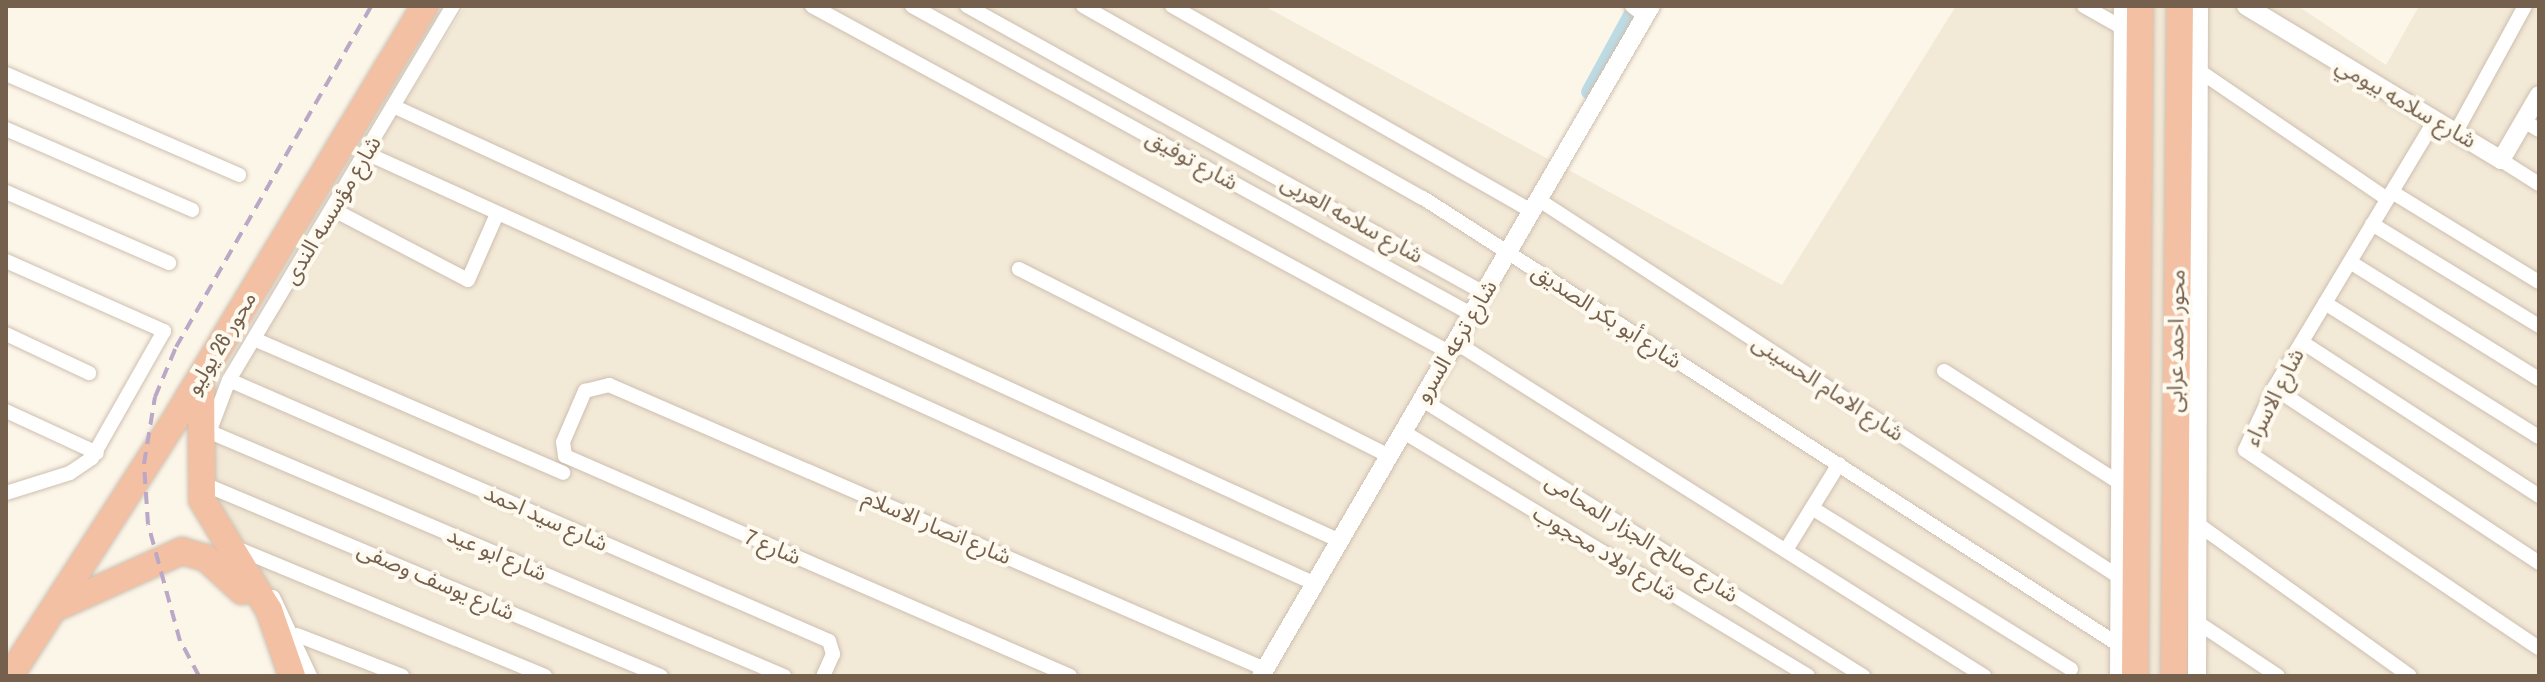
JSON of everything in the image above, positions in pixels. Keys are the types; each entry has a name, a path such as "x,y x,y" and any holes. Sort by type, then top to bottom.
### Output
{"highway":[{"name":"محور 26 يوليو","path":"6,655 102,516 403,6"},
{"name":"محور 26 يوليو","path":"10,676 201,377 425,6"},
{"name":"محور احمد عرابى","path":"2135,676 2140,6"},
{"name":"محور احمد عرابى","path":"2174,676 2180,6"},
{"path":"201,377 202,500 269,610 292,676"},
{"path":"56,608 158,557 182,551 206,558 251,605 282,676"}],"street":[{"name":"شارع مؤسسه الندى","path":"310,676 297,635 241,550 211,487 210,432 229,380 453,6"},
{"path":"812,6 1447,347 1786,550 1984,676"},
{"name":"شارع توفيق","path":"912,6 1464,310"},
{"name":"شارع سلامه العربى","path":"967,6 1477,289"},
{"name":"شارع أبو بكر الصديق","path":"1083,6 1500,247 2119,645"},
{"name":"شارع الامام الحسينى","path":"1172,6 1529,205 2116,575"},
{"path":"2084,6 2123,28"},
{"path":"2119,676 2116,575 2123,6"},
{"path":"2197,676 2199,6"},
{"name":"شارع سلامه بيومي","path":"2246,6 2501,160 2531,126 2539,95"},
{"path":"2456,132 2525,6"},
{"name":"شارع ترعه السرو","path":"1263,673 1421,399 1464,310 1500,247 1529,205 1643,9"},
{"path":"2198,70 2390,196 2539,282"},
{"path":"6,74 239,175"},
{"path":"393,106 1338,540"},
{"name":"شارع الاسراء","path":"2435,120 2274,388 2246,447 2248,457 2539,648"},
{"path":"6,129 192,210"},
{"path":"366,153 1313,583"},
{"path":"2501,160 2539,184"},
{"path":"6,192 169,263"},
{"path":"332,209 468,280 497,214"},
{"path":"2372,224 2539,326"},
{"path":"6,261 164,331 97,453 70,473 7,493"},
{"path":"2350,262 2539,379"},
{"path":"1019,269 1388,455"},
{"path":"2325,303 2539,437"},
{"path":"6,334 89,373"},
{"path":"254,339 563,473"},
{"path":"2302,342 2539,496"},
{"path":"1944,371 2118,482"},
{"name":"شارع سيد احمد","path":"229,380 829,641 833,654 823,676"},
{"name":"شارع انصار الاسلام","path":"609,385 1263,673"},
{"name":"شارع 7","path":"609,385 585,391 563,442 565,456 1070,676"},
{"path":"2274,388 2539,563"},
{"name":"شارع صالح الجزار المحامى","path":"1421,399 1863,676"},
{"path":"6,411 97,453"},
{"name":"شارع اولاد محجوب","path":"1402,431 1808,676"},
{"name":"شارع ابو عيد","path":"210,432 784,676"},
{"path":"1786,550 1839,464"},
{"name":"شارع يوسف وصفى","path":"211,487 661,676"},
{"path":"1812,508 2071,669"},
{"path":"2199,525 2410,676"},
{"path":"241,550 545,676"},
{"path":"2197,622 2278,676"},
{"path":"297,635 402,676"}],"shaded area":[{"path":"465,6 1264,6 1782,285 1956,6 2298,6 2386,65 2419,6 2539,6 2539,676 307,676 216,513 201,442 227,385"}],"waterway":[{"path":"1588,92 1631,13"}],"railway":[{"path":"199,676 180,641 148,524 144,464 155,397 176,347 371,6"}]}
